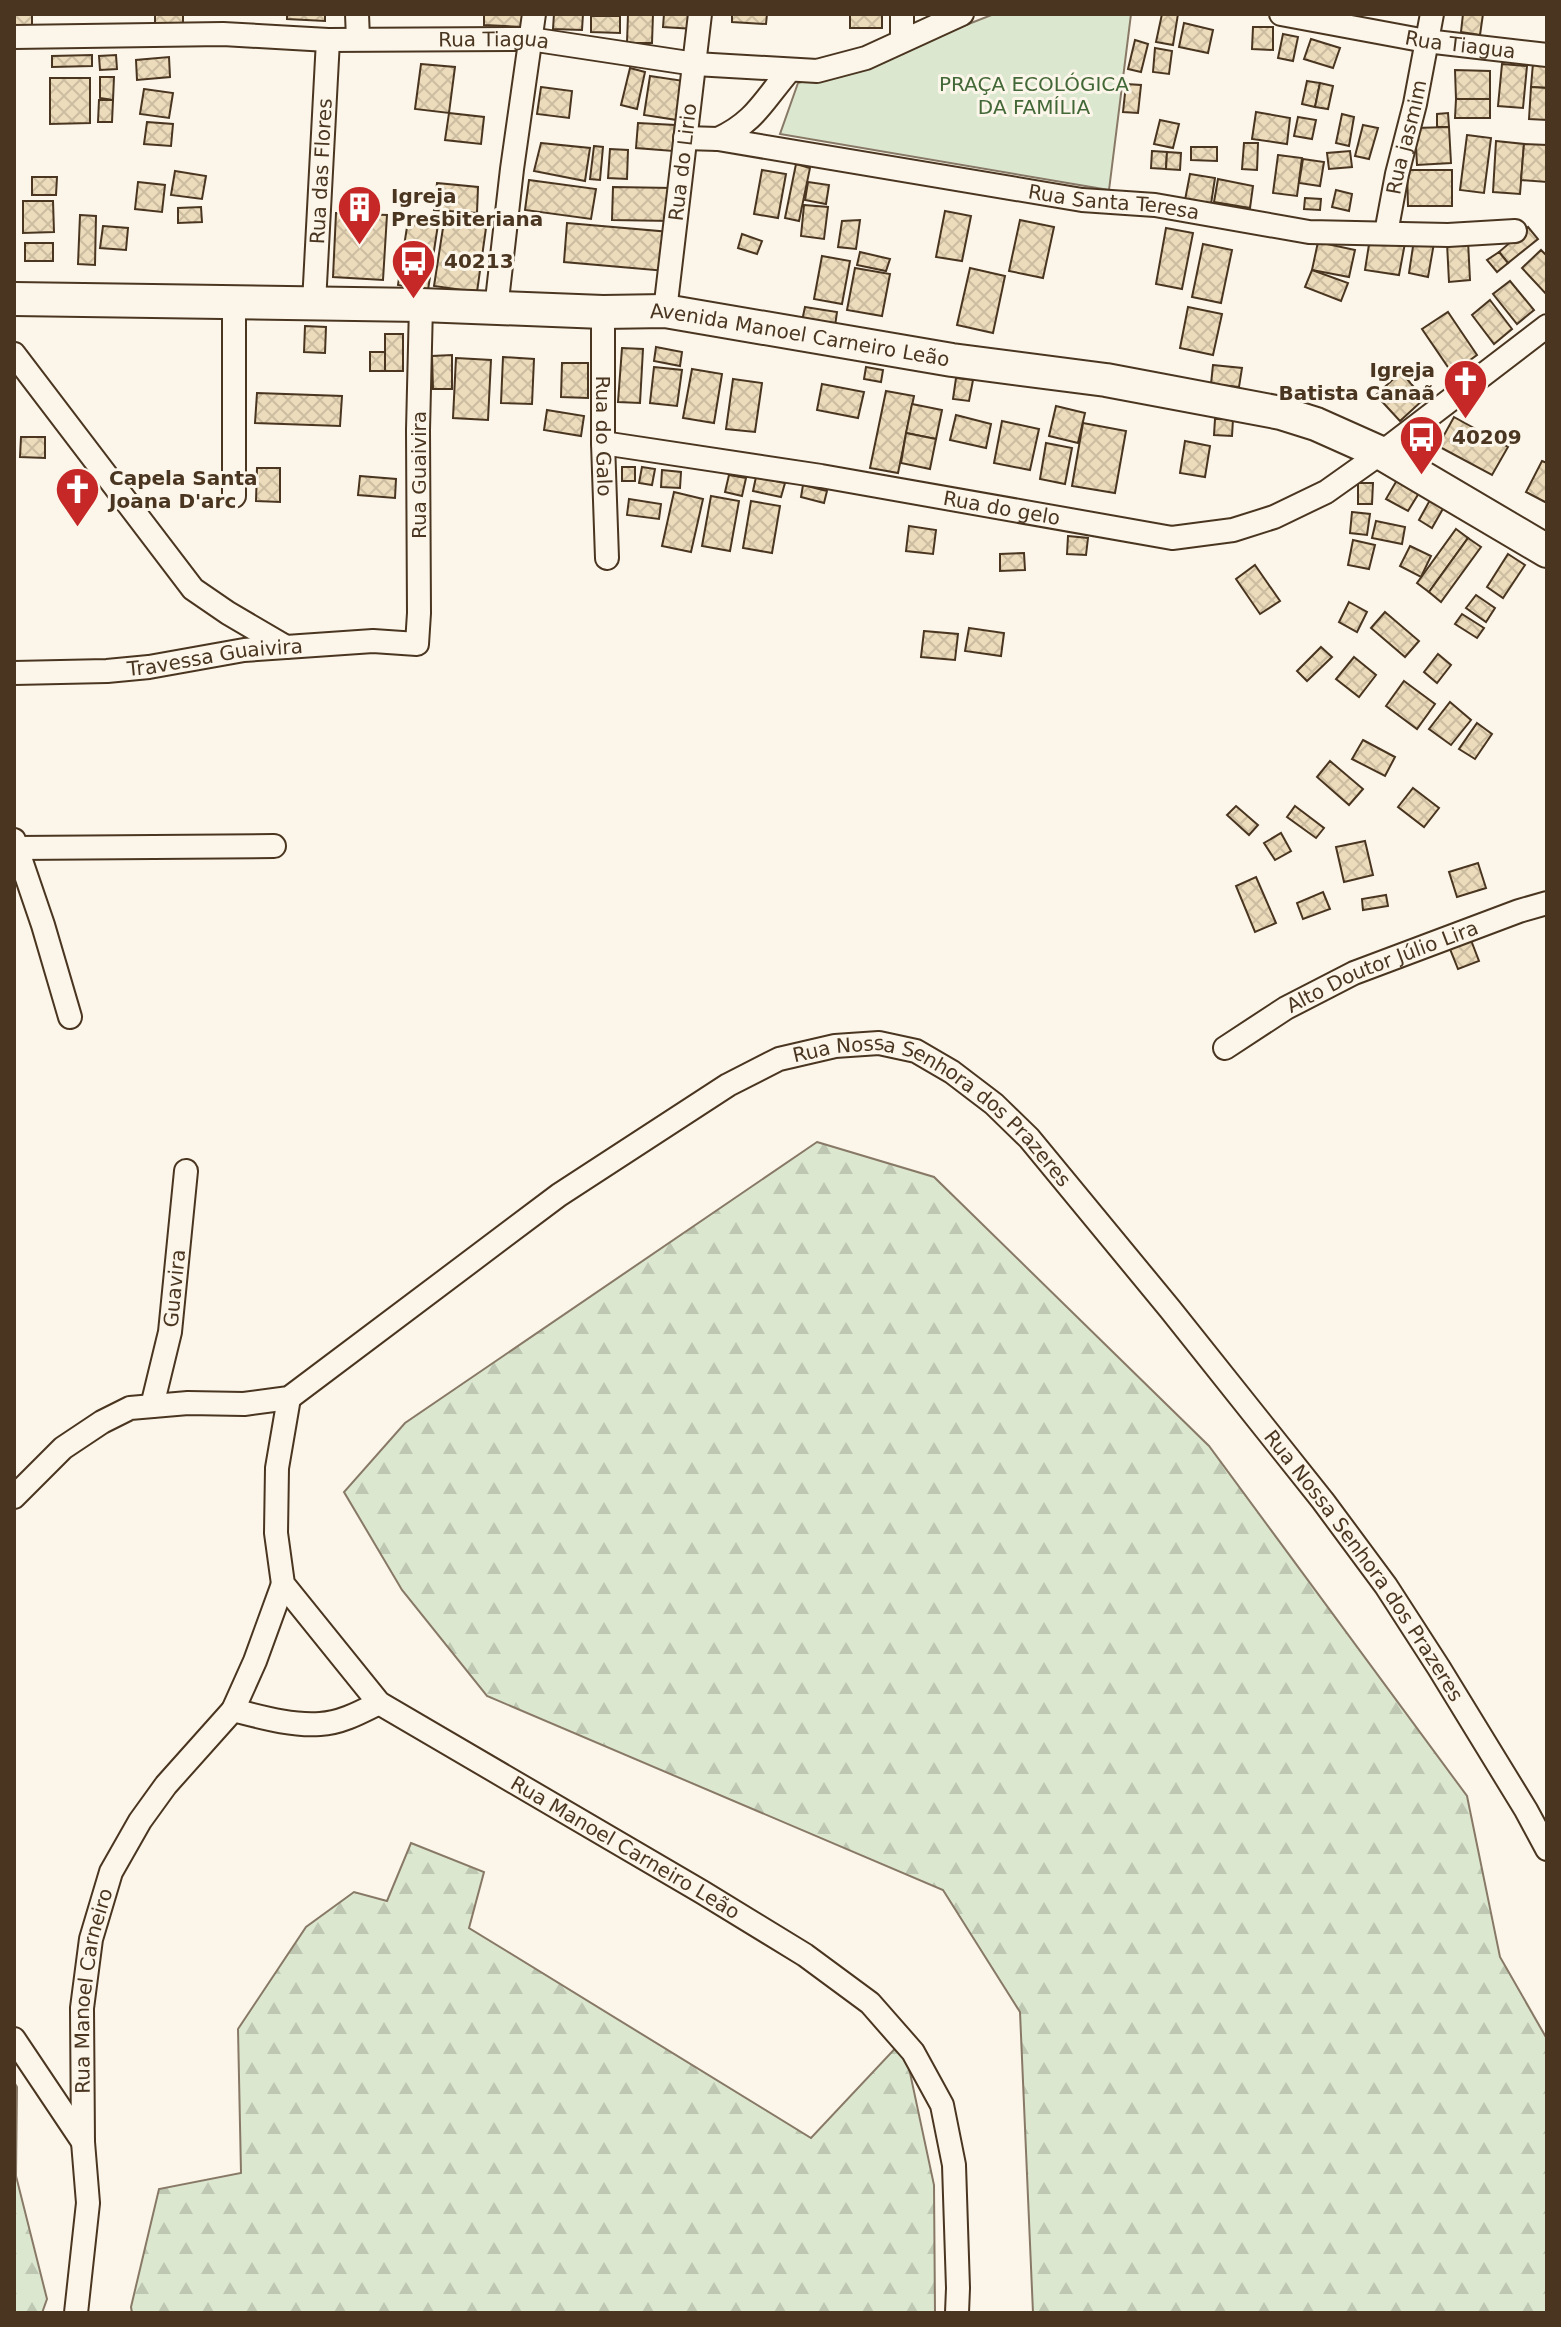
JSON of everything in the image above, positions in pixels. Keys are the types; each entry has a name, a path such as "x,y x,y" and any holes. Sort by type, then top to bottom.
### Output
{"main road":[{"name":"Avenida Manoel Carneiro Leão","path":"14,299 665,311 952,360 1106,380 1281,413 1316,424 1381,453 1547,551"}],"street":[{"path":"357,14 358,39"},
{"path":"496,309 534,14"},
{"name":"Rua do Lirio","path":"665,311 700,14"},
{"path":"902,14 902,40"},
{"name":"Rua Tiagua","path":"14,37 223,34 328,40 530,39 695,64 817,71 848,64 962,14"},
{"name":"Rua Tiagua","path":"1281,14 1426,41 1547,55"},
{"path":"1426,41 1432,14"},
{"name":"Rua das Flores","path":"314,303 328,40"},
{"name":"Rua jasmim","path":"1386,233 1426,41"},
{"path":"685,138 718,139 739,129 755,115 789,71"},
{"name":"Rua Santa Teresa","path":"718,139 1082,200 1155,205 1309,232 1448,235 1515,231"},
{"path":"234,303 234,496"},
{"name":"Rua Guaivira","path":"417,644 420,602 418,430 421,305"},
{"name":"Rua do Galo","path":"603,312 607,558"},
{"name":"Rua do gelo","path":"603,443 821,476 1172,538 1233,530 1274,517 1326,492 1547,326"},
{"path":"14,354 193,589 286,647"},
{"name":"Travessa Guaivira","path":"14,673 149,667 244,650 373,641 417,644"},
{"path":"70,1017 15,844 274,846"},
{"name":"Alto Doutor Júlio Lira","path":"1225,1048 1286,1008 1354,973 1547,903"},
{"name":"Rua Nossa Senhora dos Prazeres","path":"14,1497 63,1448 130,1408 188,1403 244,1404 289,1398 559,1195 728,1085 779,1059 835,1046 879,1043 916,1051 952,1072 994,1104 1029,1138 1323,1501 1386,1586 1432,1657 1547,1849"},
{"name":"Guavira","path":"152,1406 170,1332 186,1171"},
{"path":"283,1584 276,1533 277,1468 289,1398"},
{"name":"Rua Manoel Carneiro Leão","path":"283,1584 379,1703 780,1939 870,2003 913,2052 942,2105 954,2165 957,2313"},
{"name":"Rua Manoel Carneiro","path":"76,2313 88,2203 83,2142 82,2008 91,1939 111,1872 140,1821 166,1785 233,1710 283,1584"},
{"path":"233,1710 284,1722 320,1724 356,1715 379,1703"},
{"path":"14,2039 83,2142"}],"green space":[{"name":"PRAÇA ECOLÓGICA DA FAMÍLIA","path":"994,14 1131,14 1109,190 780,134 798,83 874,61"},
{"path":"817,1142 934,1177 1209,1446 1467,1796 1500,1957 1547,2039 1547,2313 1033,2313 1020,2012 943,1890 487,1696 402,1590 344,1492 405,1423"},
{"path":"411,1843 484,1872 469,1928 811,2138 903,2040 934,2185 935,2313 132,2313 159,2189 241,2173 238,2029 306,1927 354,1892 387,1901"},
{"path":"14,2082 17,2087 16,2176 47,2299 42,2313 14,2313"}],"building":[{"path":"14,14 32,14 32,27 14,27"},
{"path":"155,14 183,14 183,30 155,30"},
{"path":"287,14 325,14 325,21 287,19"},
{"path":"484,14 523,14 522,27 484,25"},
{"path":"554,14 583,14 582,30 553,29"},
{"path":"628,14 653,14 652,43 627,43"},
{"path":"664,14 695,14 694,29 663,27"},
{"path":"732,14 767,14 766,24 732,22"},
{"path":"850,14 882,14 882,28 850,28"},
{"path":"1162,14 1178,14 1173,45 1156,42"},
{"path":"1463,14 1483,14 1480,35 1461,32"},
{"path":"591,16 620,16 620,33 591,32"},
{"path":"1184,23 1213,30 1208,53 1179,47"},
{"path":"1253,27 1273,27 1273,50 1252,49"},
{"path":"1283,34 1298,37 1293,61 1278,58"},
{"path":"1311,39 1340,48 1333,68 1304,59"},
{"path":"1135,40 1148,44 1141,72 1128,69"},
{"path":"1155,48 1172,51 1169,74 1153,72"},
{"path":"92,55 92,66 52,67 52,56"},
{"path":"116,55 117,69 100,70 99,56"},
{"path":"169,57 170,77 137,80 136,60"},
{"path":"1533,63 1547,63 1547,88 1531,87"},
{"path":"421,64 455,67 449,113 415,109"},
{"path":"1502,64 1527,66 1523,108 1498,106"},
{"path":"630,68 645,72 637,109 621,105"},
{"path":"1455,70 1490,71 1490,99 1456,99"},
{"path":"650,76 684,81 677,120 644,115"},
{"path":"100,77 114,77 113,100 100,98"},
{"path":"50,78 90,78 90,123 50,124"},
{"path":"1307,81 1320,83 1315,107 1302,104"},
{"path":"1320,83 1333,86 1328,109 1315,107"},
{"path":"1126,84 1141,85 1138,113 1123,112"},
{"path":"541,87 572,91 569,118 537,114"},
{"path":"1531,87 1547,88 1547,120 1529,119"},
{"path":"144,89 173,93 169,118 140,114"},
{"path":"1456,99 1490,99 1490,118 1455,118"},
{"path":"99,100 113,100 112,122 98,122"},
{"path":"1256,112 1290,118 1287,144 1252,139"},
{"path":"449,113 484,117 481,144 445,140"},
{"path":"1448,113 1449,127 1437,127 1437,114"},
{"path":"1342,114 1354,117 1349,146 1336,143"},
{"path":"1298,117 1316,120 1312,139 1294,136"},
{"path":"1160,120 1179,124 1173,148 1154,144"},
{"path":"147,122 173,124 171,146 144,144"},
{"path":"638,123 675,125 673,151 636,148"},
{"path":"1363,125 1378,128 1369,159 1355,156"},
{"path":"1449,127 1451,163 1417,165 1415,128"},
{"path":"1467,135 1491,138 1484,193 1460,190"},
{"path":"1496,141 1524,144 1520,194 1493,192"},
{"path":"541,143 590,148 585,181 534,171"},
{"path":"1244,143 1258,143 1257,170 1242,169"},
{"path":"1524,144 1547,145 1547,182 1521,180"},
{"path":"594,146 603,147 600,180 590,179"},
{"path":"1191,147 1217,147 1217,161 1191,160"},
{"path":"610,149 628,150 627,179 608,178"},
{"path":"1152,151 1167,152 1166,169 1151,168"},
{"path":"1350,151 1352,167 1329,169 1327,153"},
{"path":"1167,152 1181,153 1180,170 1166,169"},
{"path":"1278,155 1302,158 1297,196 1273,193"},
{"path":"1303,159 1324,162 1320,186 1299,183"},
{"path":"796,164 810,168 799,221 785,218"},
{"path":"762,170 786,174 778,218 754,214"},
{"path":"1407,170 1452,170 1452,206 1408,206"},
{"path":"175,171 206,176 202,199 171,195"},
{"path":"1190,174 1215,178 1211,204 1185,200"},
{"path":"32,177 57,177 56,195 32,195"},
{"path":"1218,179 1253,186 1250,208 1214,202"},
{"path":"529,180 596,189 591,219 525,210"},
{"path":"138,182 165,185 162,212 135,209"},
{"path":"808,182 829,185 826,204 805,200"},
{"path":"437,183 478,187 477,213 434,210"},
{"path":"613,187 673,188 672,221 612,220"},
{"path":"1336,190 1352,194 1349,211 1332,207"},
{"path":"1305,198 1321,199 1320,210 1304,209"},
{"path":"23,201 53,201 54,232 23,233"},
{"path":"804,205 828,207 824,239 801,236"},
{"path":"201,207 202,222 178,223 178,208"},
{"path":"945,211 971,216 962,261 936,257"},
{"name":"Igreja Presbiteriana","path":"336,213 387,215 383,280 333,277"},
{"path":"409,214 439,218 428,290 398,285"},
{"path":"80,215 96,216 95,265 78,264"},
{"path":"445,215 487,221 477,292 434,286"},
{"path":"860,220 856,249 838,247 842,221"},
{"path":"1020,220 1054,227 1043,278 1009,271"},
{"path":"567,223 670,232 666,271 564,262"},
{"path":"103,226 128,228 126,250 100,248"},
{"path":"1528,227 1538,239 1508,263 1499,252"},
{"path":"1166,228 1193,233 1182,289 1156,284"},
{"path":"742,234 762,241 757,254 738,248"},
{"path":"1370,238 1405,243 1399,275 1365,270"},
{"path":"1414,240 1434,243 1428,277 1409,273"},
{"path":"1468,241 1470,280 1449,282 1447,243"},
{"path":"1318,242 1355,250 1349,277 1312,270"},
{"path":"25,243 53,243 53,261 25,261"},
{"path":"1203,244 1232,250 1221,303 1192,297"},
{"path":"1541,250 1547,256 1547,295 1522,268"},
{"path":"860,252 890,259 886,271 857,265"},
{"path":"1499,252 1508,263 1497,272 1487,260"},
{"path":"822,256 850,261 842,304 814,299"},
{"path":"855,268 890,274 882,316 847,310"},
{"path":"970,268 1005,276 993,333 957,325"},
{"path":"1312,270 1348,283 1341,301 1305,287"},
{"path":"1510,281 1534,310 1517,324 1493,294"},
{"path":"1490,300 1512,329 1494,344 1472,315"},
{"path":"805,307 837,312 835,326 802,321"},
{"path":"1188,307 1222,314 1213,355 1180,348"},
{"path":"1448,312 1477,355 1452,373 1422,329"},
{"path":"305,326 326,327 325,353 304,352"},
{"path":"385,334 403,334 403,371 385,371"},
{"path":"656,347 682,352 680,366 654,361"},
{"path":"622,348 643,349 640,403 618,402"},
{"path":"370,352 385,352 385,371 370,371"},
{"path":"452,355 452,389 433,389 432,356"},
{"path":"503,357 534,359 532,404 501,403"},
{"path":"456,358 491,360 488,420 453,418"},
{"path":"562,363 588,363 588,398 561,397"},
{"path":"1213,365 1242,368 1239,387 1211,384"},
{"path":"654,367 682,370 677,406 650,403"},
{"path":"866,367 883,370 881,382 864,379"},
{"path":"692,369 722,374 714,423 683,418"},
{"path":"1401,372 1424,399 1400,421 1376,395"},
{"path":"956,378 973,380 969,401 953,399"},
{"path":"733,379 762,383 755,432 726,429"},
{"path":"822,384 864,392 858,418 817,410"},
{"path":"886,391 914,396 898,473 870,468"},
{"path":"257,393 342,396 340,426 255,423"},
{"path":"912,404 942,410 936,439 906,433"},
{"path":"1056,406 1085,413 1078,443 1049,436"},
{"path":"547,410 584,416 581,436 544,430"},
{"path":"956,415 991,424 986,448 950,440"},
{"path":"1454,417 1508,447 1492,475 1438,446"},
{"path":"1215,419 1233,419 1232,436 1214,435"},
{"path":"1002,421 1039,429 1030,470 994,463"},
{"path":"1083,423 1126,431 1115,493 1072,486"},
{"path":"906,433 936,439 930,469 901,463"},
{"path":"21,437 45,437 45,458 20,457"},
{"path":"1185,441 1210,446 1205,477 1180,473"},
{"path":"1046,443 1072,448 1065,484 1040,479"},
{"path":"1542,461 1547,463 1547,503 1526,492"},
{"path":"622,467 635,467 635,481 622,481"},
{"path":"642,467 655,469 652,485 639,483"},
{"path":"257,468 280,468 280,502 256,501"},
{"path":"662,470 681,472 680,488 661,487"},
{"path":"729,475 746,478 742,496 725,492"},
{"path":"360,476 396,479 395,498 358,495"},
{"path":"756,477 785,483 781,497 753,491"},
{"path":"1397,480 1419,493 1408,511 1386,499"},
{"path":"1358,483 1373,483 1372,504 1358,504"},
{"path":"803,485 827,491 824,503 801,497"},
{"path":"674,492 703,499 691,552 662,546"},
{"path":"711,496 739,501 730,551 702,546"},
{"path":"629,499 661,504 659,519 627,515"},
{"path":"1430,500 1444,507 1432,528 1419,520"},
{"path":"751,501 780,506 772,553 743,548"},
{"path":"1352,512 1370,514 1367,535 1350,533"},
{"path":"1376,521 1405,527 1402,544 1372,538"},
{"path":"909,526 936,530 933,554 906,551"},
{"path":"1456,529 1468,538 1429,592 1417,583"},
{"path":"1068,536 1088,538 1086,555 1067,554"},
{"path":"1468,538 1481,547 1441,602 1429,592"},
{"path":"1353,540 1375,545 1369,569 1348,565"},
{"path":"1410,546 1431,556 1421,577 1400,566"},
{"path":"1024,553 1025,570 1000,571 1000,554"},
{"path":"1508,554 1525,565 1503,598 1487,587"},
{"path":"1255,565 1280,601 1260,614 1236,579"},
{"path":"1476,595 1495,608 1486,622 1466,608"},
{"path":"1349,602 1367,612 1357,632 1339,622"},
{"path":"1385,612 1419,641 1405,657 1371,628"},
{"path":"1462,614 1484,628 1477,638 1455,624"},
{"path":"969,628 1004,633 1001,656 965,651"},
{"path":"924,631 958,634 955,660 921,657"},
{"path":"1321,647 1332,657 1307,681 1297,671"},
{"path":"1438,654 1451,665 1437,683 1424,672"},
{"path":"1354,657 1376,675 1359,697 1336,679"},
{"path":"1404,681 1435,704 1417,729 1386,706"},
{"path":"1450,702 1471,720 1451,745 1429,729"},
{"path":"1477,723 1492,734 1475,759 1459,749"},
{"path":"1363,740 1395,757 1385,776 1352,759"},
{"path":"1330,761 1363,789 1349,805 1317,777"},
{"path":"1413,788 1439,808 1424,827 1398,807"},
{"path":"1236,806 1258,825 1249,835 1227,815"},
{"path":"1295,806 1324,828 1316,838 1287,817"},
{"path":"1281,833 1291,851 1275,860 1264,843"},
{"path":"1365,841 1373,875 1344,882 1336,847"},
{"path":"1478,863 1486,888 1457,897 1449,872"},
{"path":"1256,877 1276,923 1255,932 1236,886"},
{"path":"1323,892 1330,909 1303,919 1297,903"},
{"path":"1386,895 1388,906 1363,910 1362,899"},
{"path":"1469,935 1479,961 1458,969 1448,944"}],"place":[{"name":"Igreja Presbiteriana","path":"360,246"},
{"name":"40213","path":"413,300"},
{"name":"Igreja Batista Canaã","path":"1466,420"},
{"name":"40209","path":"1421,476"},
{"name":"Capela Santa Joana D'arc","path":"78,529"}]}
